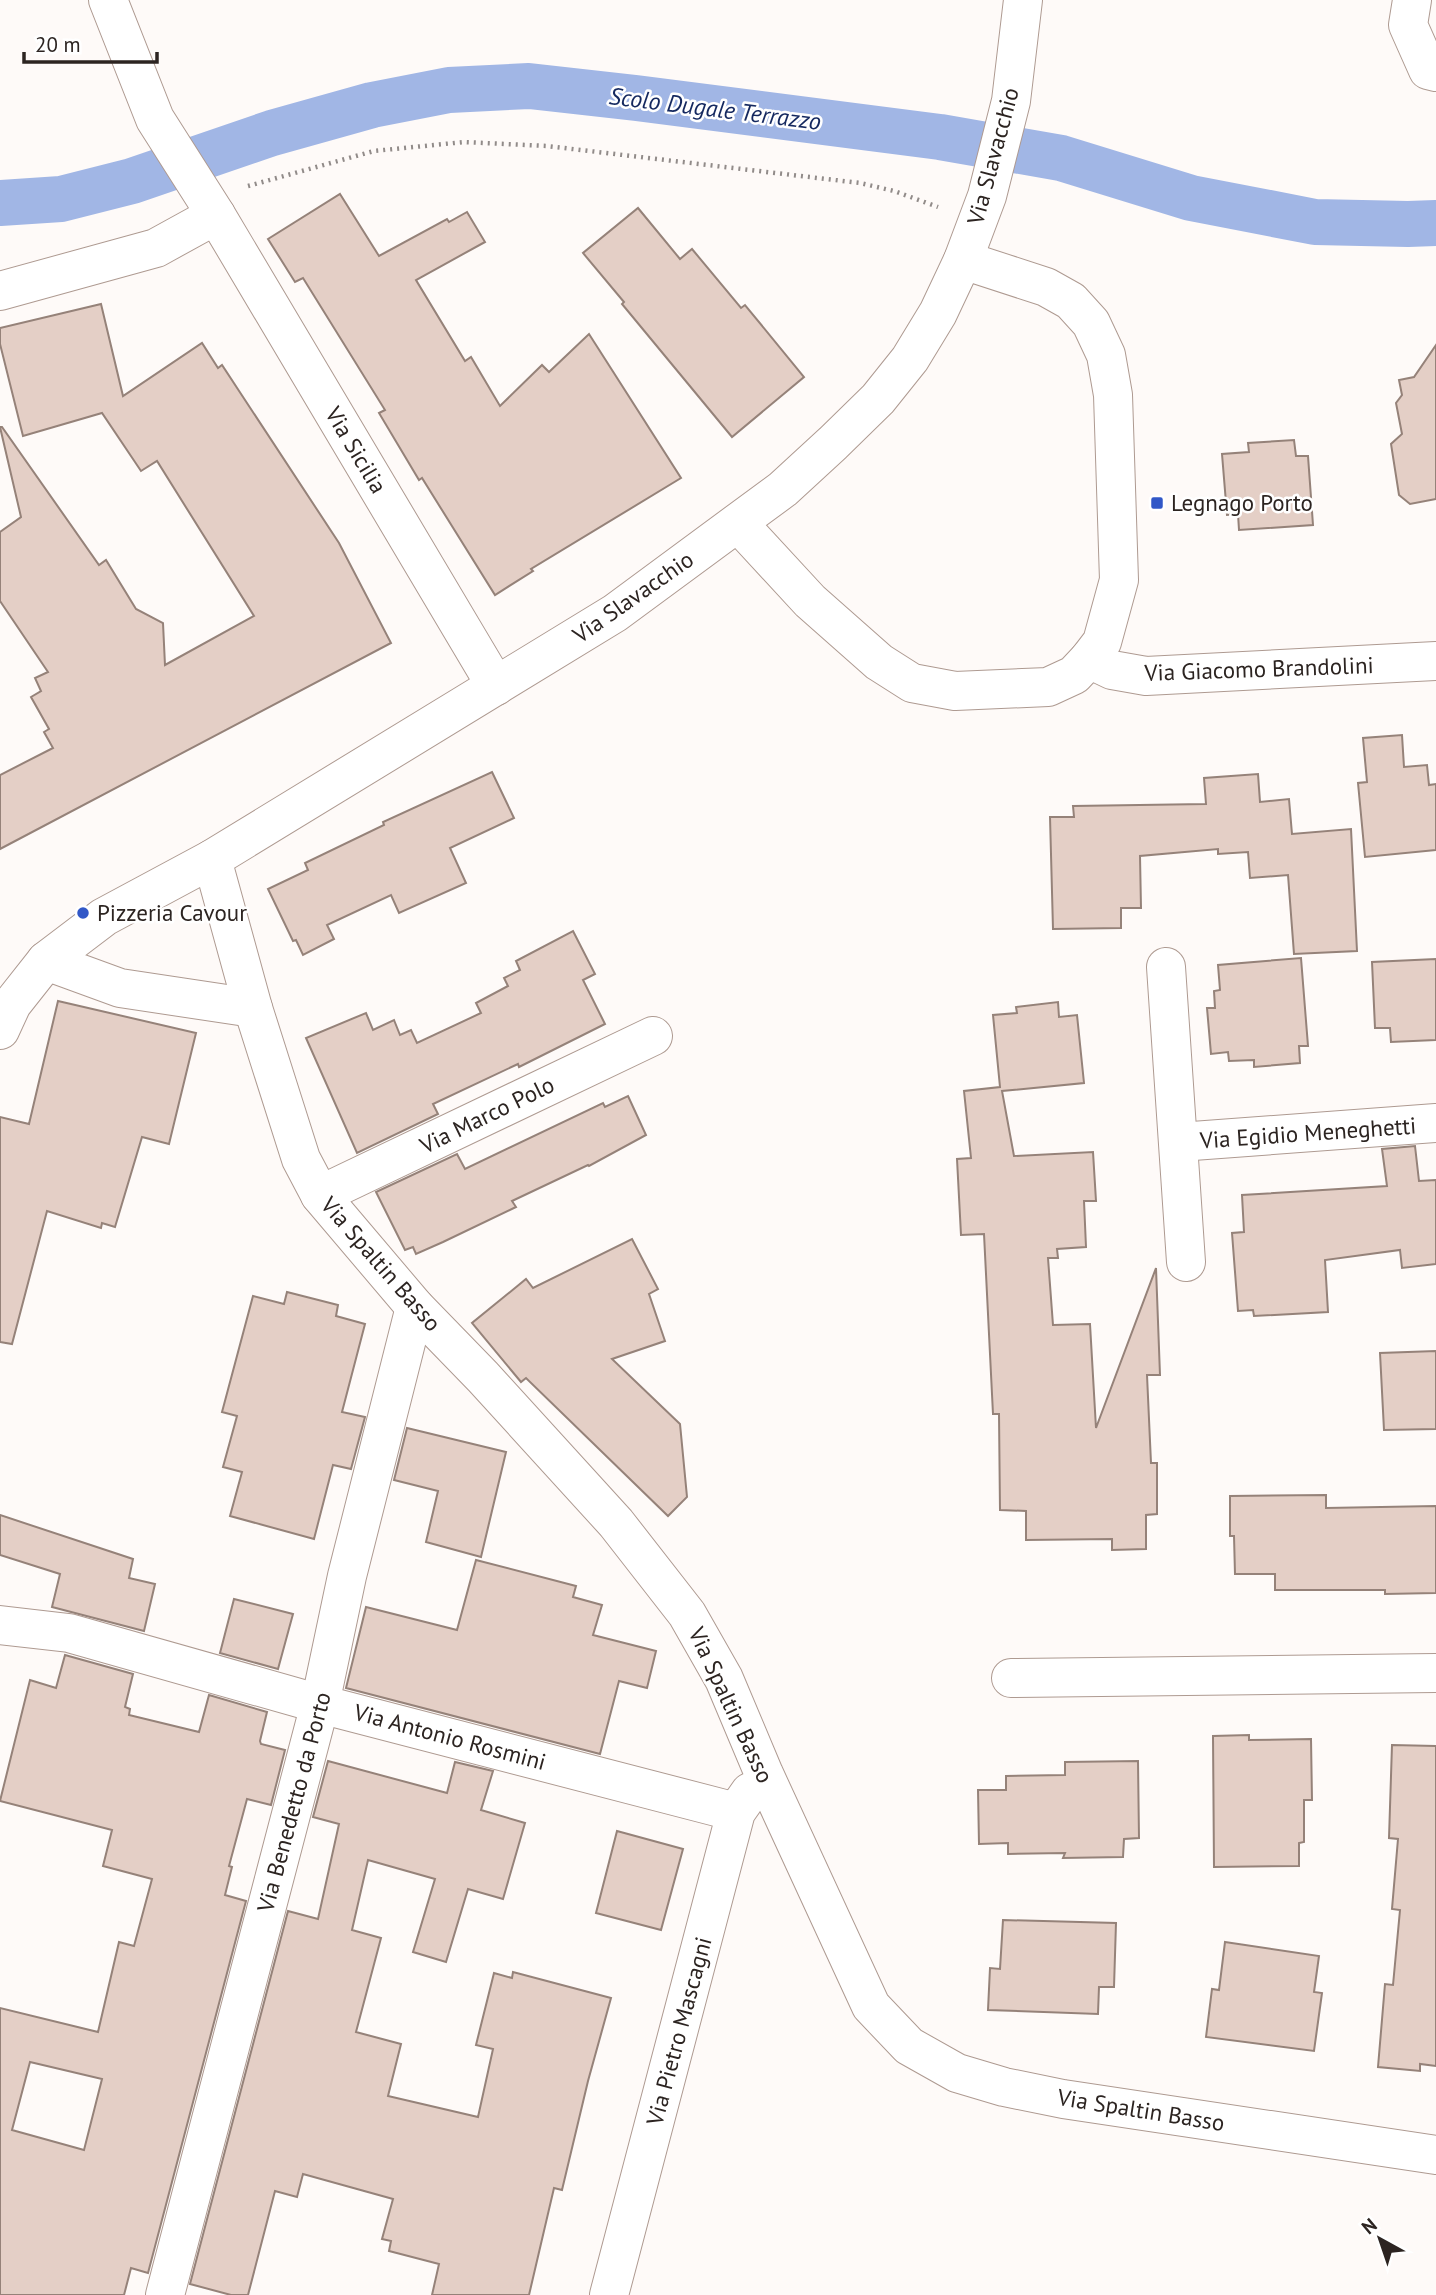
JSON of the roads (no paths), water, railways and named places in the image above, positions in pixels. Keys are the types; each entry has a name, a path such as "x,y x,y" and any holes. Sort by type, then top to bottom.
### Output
{"street":[{"name":"Via Sicilia","path":"108,0 155,118 208,202 496,687"},
{"name":"Via Slavacchio","path":"4,1013 46,961 104,917 212,859 615,613 783,489 878,400 939,313 988,196 1011,102 1023,0"},
{"path":"1412,0 1408,25 1428,70 1436,72"},
{"path":"0,291 156,248 208,202"},
{"path":"738,523 810,601 878,662 912,683 954,691 1048,687 1073,675 1089,659 1102,642 1119,580 1113,395 1106,355 1091,323 1071,301 1046,287 963,260"},
{"name":"Via Giacomo Brandolini","path":"1089,659 1112,670 1146,676 1436,661"},
{"name":"Via Spaltin Basso","path":"212,859 253,1008 301,1160 320,1195 415,1307 616,1523 687,1614 724,1679 871,2006 909,2046 957,2073 1004,2087 1063,2099 1436,2155"},
{"path":"46,961 120,988 253,1008"},
{"name":"Via Egidio Meneghetti","path":"1166,967 1185,1262"},
{"name":"Via Marco Polo","path":"320,1195 653,1036"},
{"name":"Via Egidio Meneghetti","path":"1179,1142 1436,1123"},
{"name":"Via Benedetto da Porto","path":"165,2295 320,1704 347,1576 415,1307"},
{"name":"Via Antonio Rosmini","path":"0,1625 69,1633 320,1704 736,1812"},
{"path":"1011,1678 1436,1673"},
{"name":"Via Pietro Mascagni","path":"609,2295 736,1812 764,1773"}],"waterway":[{"name":"Scolo Dugale Terrazzo","path":"0,203 61,199 132,181 272,133 372,105 449,90 529,86 940,137 1061,158 1191,198 1315,222 1436,223"}],"place":[{"name":"Legnago Porto","path":"1157,503"},
{"name":"Pizzeria Cavour","path":"83,913"}]}
